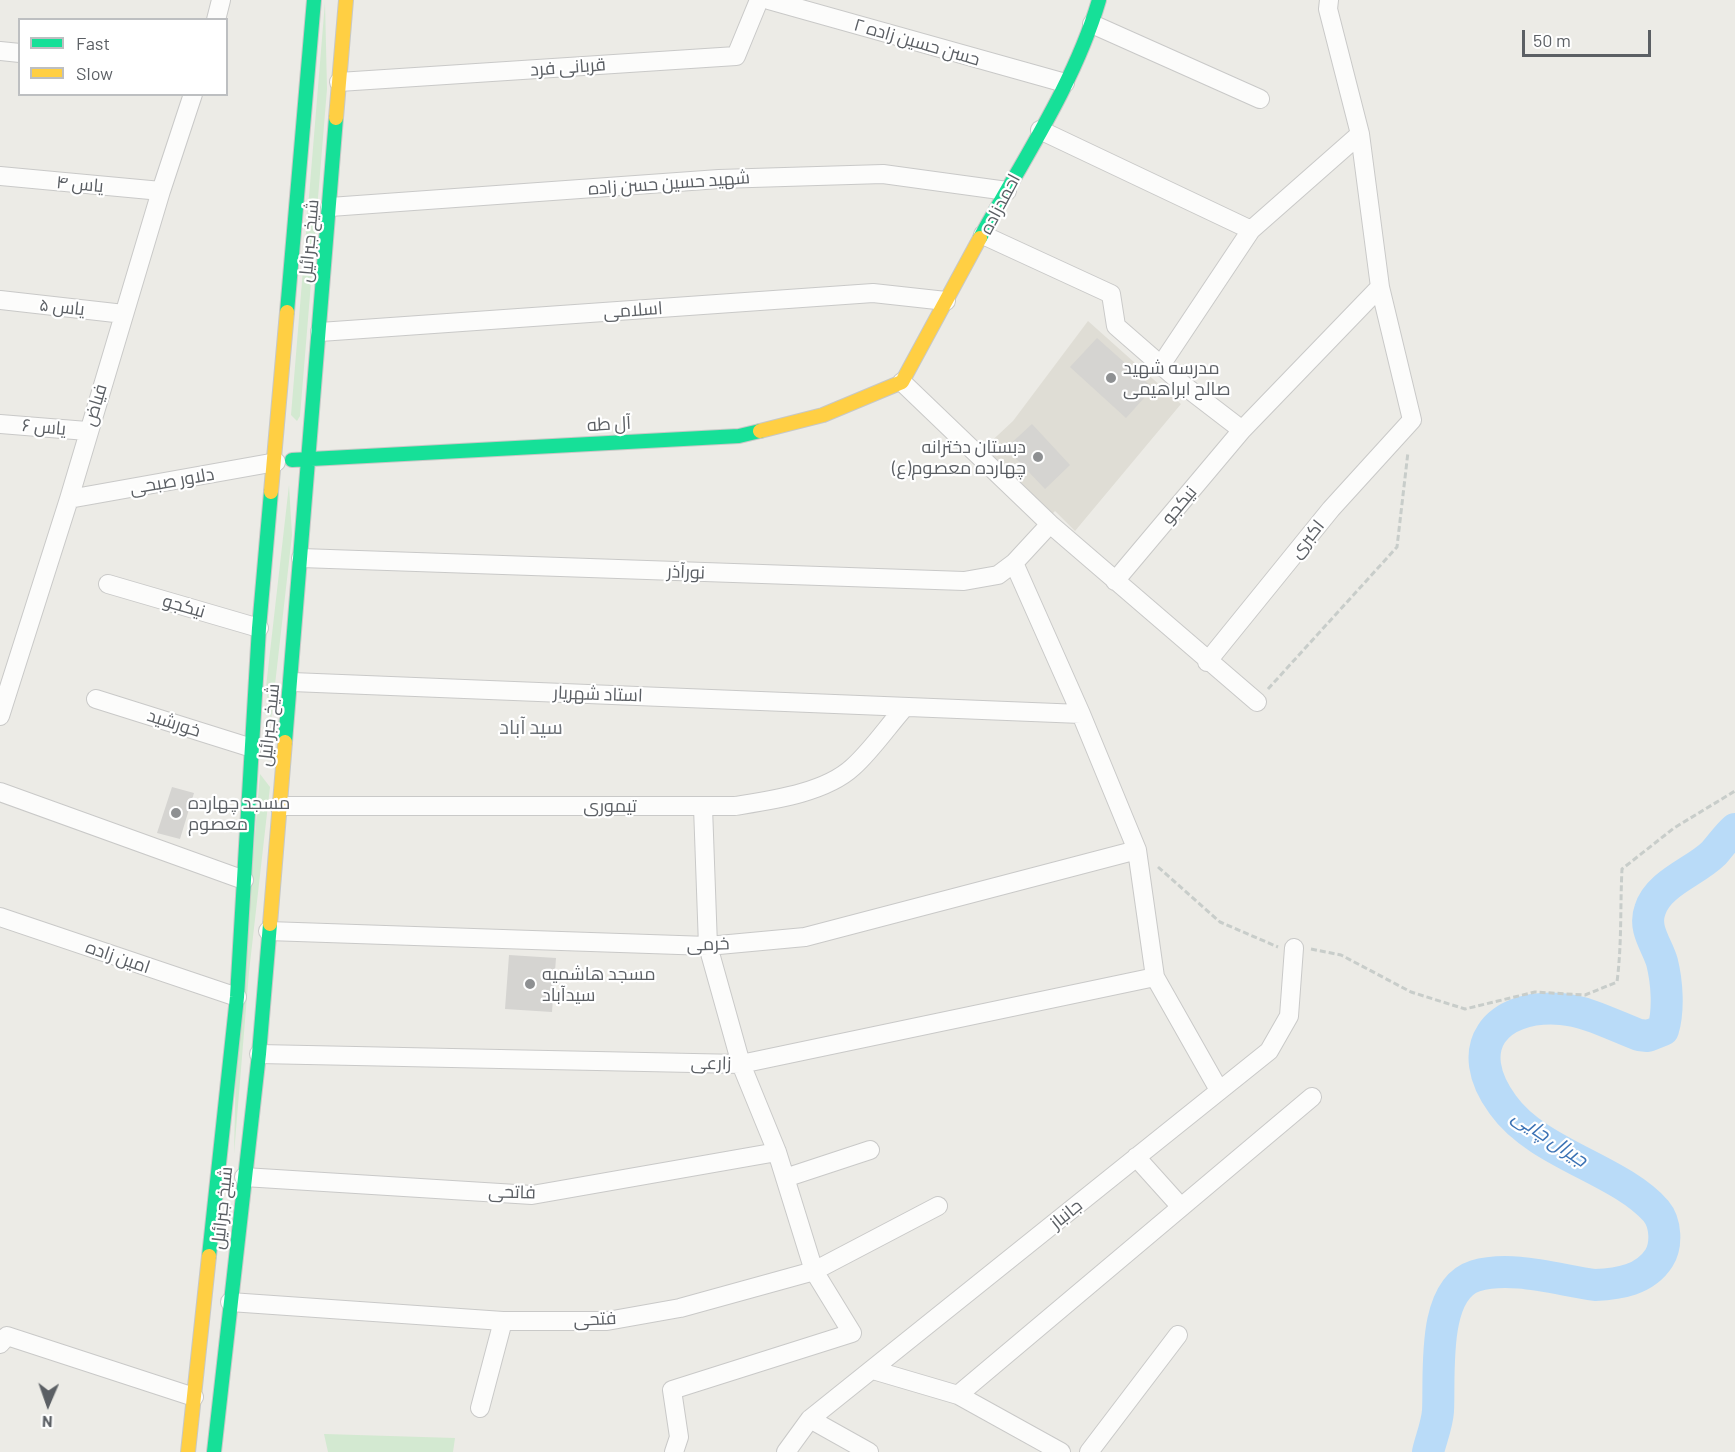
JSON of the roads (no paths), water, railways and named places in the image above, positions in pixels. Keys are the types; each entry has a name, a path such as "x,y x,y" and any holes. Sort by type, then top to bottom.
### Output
{"street":[{"path":"216,18 221,0"},
{"name":"شیخ جبرائیل","path":"214,1452 259,1054 279,806 269,748 260,628 314,0"},
{"name":"شیخ جبرائیل","path":"188,1452 237,997 244,880 269,748 291,682 346,0"},
{"name":"قربانی فرد","path":"339,82 736,56 759,0"},
{"name":"حسن حسین زاده ۲","path":"769,0 1065,83"},
{"name":"احمدزاده","path":"902,382 1065,83 1092,24 1099,0"},
{"path":"1329,0 1328,9 1360,134 1380,287"},
{"path":"1092,24 1260,99"},
{"path":"0,51 18,53"},
{"name":"فیاض","path":"0,716 192,96"},
{"path":"1040,130 1251,230"},
{"path":"1161,365 1251,230 1360,134"},
{"name":"شهید حسین حسن زاده","path":"330,207 719,179 883,174 1007,191"},
{"name":"یاس ۴","path":"0,176 161,191"},
{"path":"983,235 1111,294 1116,326 1242,430"},
{"name":"اکبری","path":"1207,662 1331,509 1412,420 1380,287"},
{"name":"نیکجو","path":"1115,581 1242,430 1380,287"},
{"name":"اسلامی","path":"320,332 873,293 946,301"},
{"name":"یاس ۵","path":"0,300 124,314"},
{"path":"902,382 1050,524 1207,662 1257,702"},
{"name":"آل طه","path":"276,462 309,458 738,436 823,415 902,382"},
{"name":"یاس ۶","path":"0,424 87,431"},
{"name":"دلاور صبحی","path":"69,499 276,462"},
{"name":"نورآذر","path":"301,558 964,581 998,575 1014,563 1050,524"},
{"path":"1014,563 1081,714 1137,850 1155,977 1219,1090"},
{"name":"نیکجو","path":"108,584 260,628"},
{"name":"استاد شهریار","path":"291,682 1081,714"},
{"name":"خورشید","path":"96,699 269,748"},
{"name":"تیموری","path":"279,806 735,806 791,796 832,780 853,768 905,707"},
{"path":"0,792 244,880"},
{"path":"674,1452 679,1437 672,1390 852,1333 814,1271 777,1152 741,1064 708,946 703,807"},
{"name":"خرمی","path":"268,931 708,946 805,937 1137,850"},
{"name":"امین زاده","path":"0,917 237,997"},
{"name":"جانباز","path":"786,1452 810,1419 1269,1051 1289,1016 1294,948"},
{"name":"زارعی","path":"259,1054 741,1064 1155,977"},
{"path":"958,1395 1312,1097"},
{"path":"785,1178 870,1150"},
{"name":"فاتحی","path":"244,1177 532,1195 777,1152"},
{"path":"1136,1157 1181,1207"},
{"path":"219,1173 244,1177"},
{"name":"فتحی","path":"230,1302 503,1321 607,1321 680,1308 814,1271 938,1206"},
{"path":"480,1408 503,1321"},
{"path":"1089,1452 1178,1335"},
{"path":"0,1344 7,1336 194,1397"},
{"path":"873,1370 958,1395 1060,1452"},
{"path":"810,1419 868,1452"}],"waterway":[{"name":"جیرال چایی","path":"1428,1452 1438,1411 1439,1357 1444,1316 1451,1298 1461,1284 1475,1276 1504,1272 1535,1274 1595,1285 1622,1282 1639,1276 1653,1265 1662,1253 1664,1241 1659,1216 1640,1196 1557,1149 1518,1122 1503,1105 1491,1084 1485,1065 1485,1048 1492,1034 1503,1022 1518,1014 1538,1009 1571,1010 1601,1019 1639,1035 1648,1036 1663,1030 1667,1005 1666,987 1662,962 1649,930 1650,910 1661,892 1706,860 1735,829"}],"place":[{"name":"مدرسه شهید صالح ابراهیمی","path":"1111,378"},
{"name":"دبستان دخترانه چهارده معصوم(ع)","path":"1038,457"},
{"name":"مسجد چهارده معصوم","path":"176,813"},
{"name":"مسجد هاشمیه سیدآباد","path":"530,984"}],"district":[{"name":"سید آباد","path":"531,727"}]}
